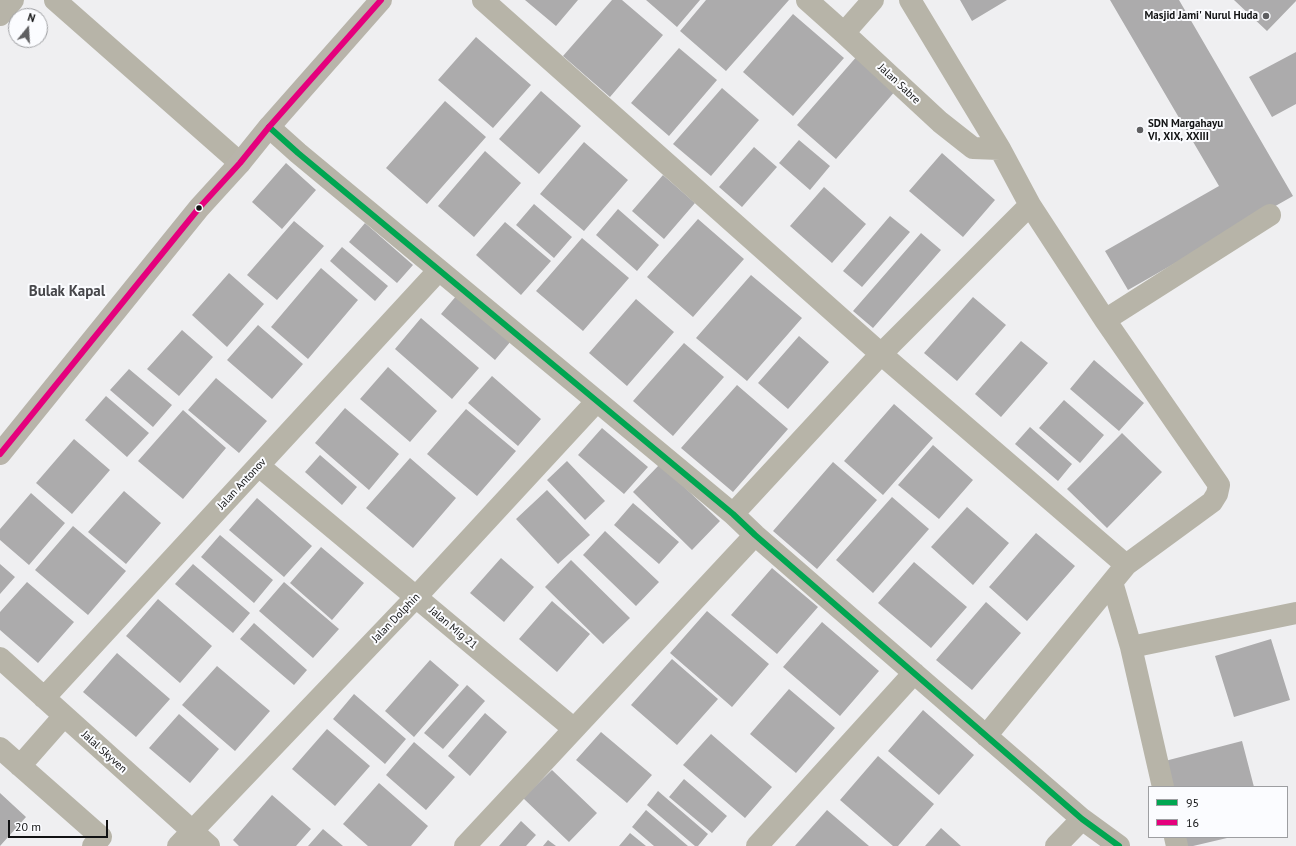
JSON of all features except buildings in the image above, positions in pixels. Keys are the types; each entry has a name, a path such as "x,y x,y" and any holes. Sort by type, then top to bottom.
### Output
{"main road":[{"path":"0,454 199,208 240,163 269,126 381,0"}],"street":[{"path":"0,15 13,0"},
{"path":"55,0 240,163"},
{"path":"484,0 881,354 1126,565"},
{"name":"Jalan Sabre","path":"806,0 940,122 973,148 1000,150"},
{"path":"844,33 873,0"},
{"path":"910,0 1000,150 1030,205 1105,320 1219,485 1217,494 1212,502 1126,565 986,736"},
{"path":"269,126 298,153 733,514 1082,819 1119,846"},
{"path":"733,514 881,354 1030,205"},
{"path":"1105,320 1270,215"},
{"name":"Jalan Antonov","path":"44,698 439,270"},
{"name":"Jalan Dolphin","path":"185,839 416,597 597,401"},
{"name":"Jalan Mig 21","path":"259,466 574,729"},
{"path":"465,846 756,535"},
{"path":"1112,582 1131,647 1163,786"},
{"path":"1131,647 1296,613"},
{"name":"Jalal Skyven","path":"0,658 64,716 185,839 208,846"},
{"path":"756,846 914,673"},
{"path":"20,766 64,716"},
{"path":"0,748 101,837 93,846"},
{"path":"1056,846 1082,819"}],"transit line":[{"name":"16","path":"0,454 199,208 240,163 269,127 381,0"},
{"name":"95","path":"269,127 298,153 733,514 755,535 1082,819 1119,846"}],"place":[{"name":"Masjid Jami' Nurul Huda","path":"1266,16"},
{"name":"SDN Margahayu VI, XIX, XXIII","path":"1140,130"}],"district":[{"name":"Bulak Kapal","path":"67,292"}]}
